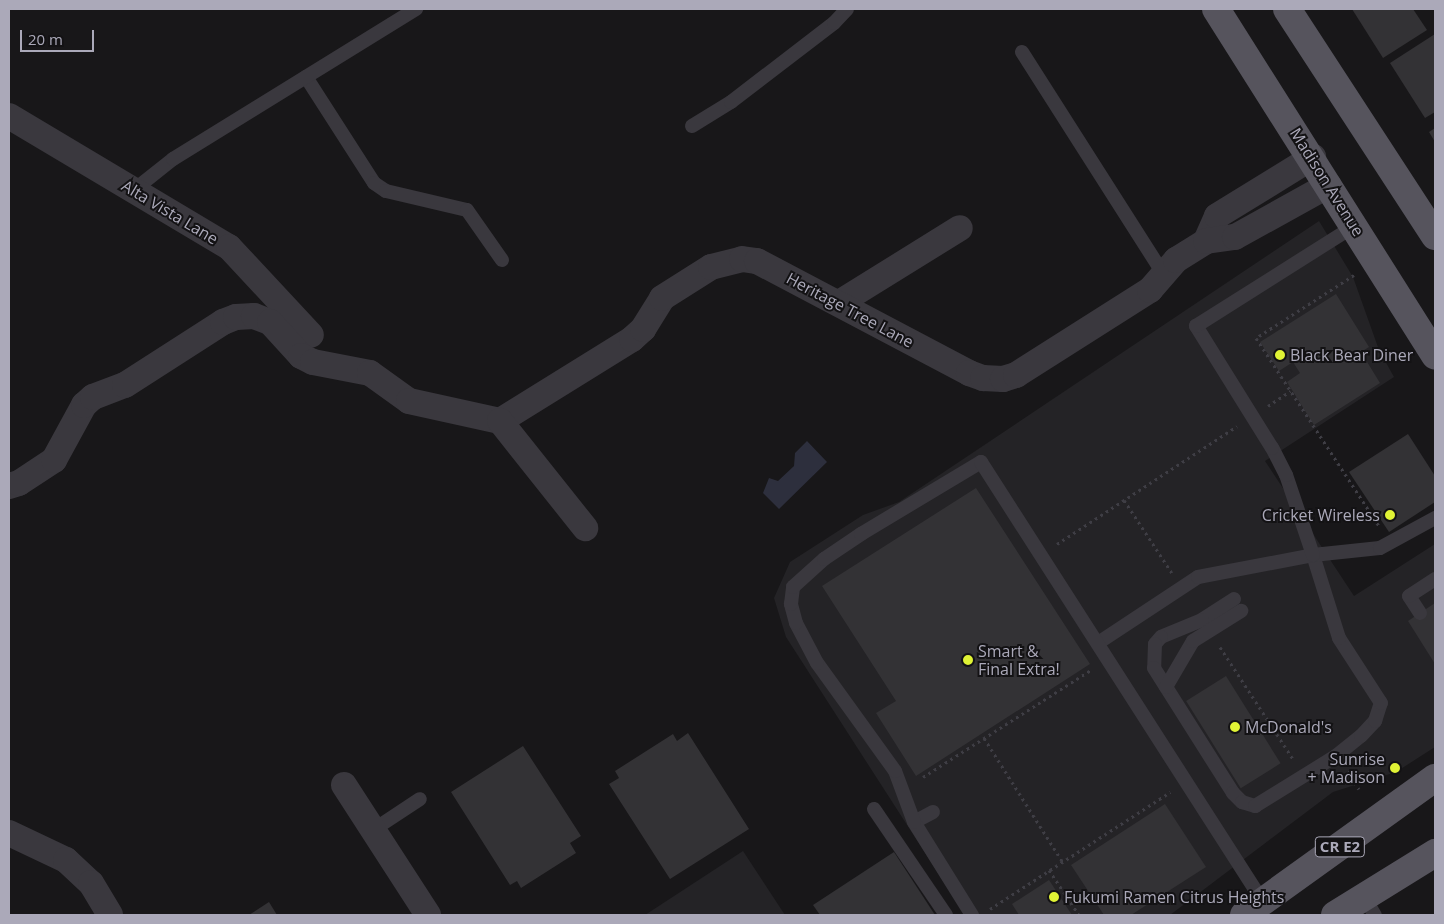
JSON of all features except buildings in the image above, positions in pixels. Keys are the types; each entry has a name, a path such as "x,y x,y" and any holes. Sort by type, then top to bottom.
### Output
{"main road":[{"name":"Madison Avenue","path":"1216,9 1312,157 1435,356"},
{"path":"1287,9 1435,236"},
{"name":"CR E2","path":"1254,908 1435,778"},
{"path":"1335,915 1370,906 1435,853"}],"street":[{"name":"Alta Vista Lane","path":"9,116 229,248 310,335"},
{"path":"1206,241 1217,216 1312,157"},
{"name":"Heritage Tree Lane","path":"500,421 632,339 643,329 662,298 725,261 757,261 969,373 983,378 1003,379 1016,375 1150,290 1163,272 1206,241 1235,237 1329,185"},
{"path":"839,304 960,228"},
{"path":"9,486 19,483 54,460 84,405 93,397 125,385 236,317 254,316 270,322 301,356 312,362 370,373 409,401 500,421 584,528"},
{"path":"344,785 428,915"},
{"path":"9,833 66,860 91,883 110,915"}],"lane":[{"path":"134,190 173,159 416,9"},
{"path":"692,126 755,84 834,23 847,9"},
{"path":"1022,52 1163,272"},
{"path":"306,76 374,183 386,190 467,210 502,260"},
{"path":"1166,687 1184,652 1237,605 1161,637 1155,644 1154,668 1166,687 1233,793 1242,802 1255,806 1336,756 1375,722 1382,702 1338,638 1286,475 1196,326 1354,226"},
{"path":"979,914 914,822 895,771 818,663 796,623 791,604 793,587 824,559 853,539 981,462 1098,643 1185,784 1254,908"},
{"path":"1098,643 1198,577 1313,555 1380,548 1403,539 1435,518"},
{"path":"1420,613 1408,596 1435,578"},
{"path":"373,830 420,799"},
{"path":"874,809 946,915"},
{"path":"914,822 933,812"}],"path":[{"path":"1358,273 1256,338 1379,527"},
{"path":"1041,555 1290,391"},
{"path":"1124,500 1181,588"},
{"path":"1209,630 1304,776"},
{"path":"923,777 1093,668 1088,660"},
{"path":"984,738 1062,861"},
{"path":"1339,774 1347,769 1359,789"},
{"path":"979,914 1170,792"},
{"path":"1049,870 1079,915"}],"shaded area":[{"path":"1319,221 1353,277 1379,350 1394,377 1265,461 1354,596 1435,544 1435,747 1396,772 1333,792 1170,915 965,915 786,637 774,598 790,562 863,515 899,502"},
{"path":"743,851 785,915 645,915"}],"water":[{"path":"807,441 827,462 779,509 763,493 769,478 778,481 794,466 795,453"}],"place":[{"name":"Black Bear Diner","path":"1280,355"},
{"name":"Cricket Wireless","path":"1390,515"},
{"name":"Smart & Final Extra!","path":"968,660"},
{"name":"McDonald's","path":"1235,727"},
{"name":"Sunrise + Madison","path":"1395,768"},
{"name":"Fukumi Ramen Citrus Heights","path":"1054,897"}]}
